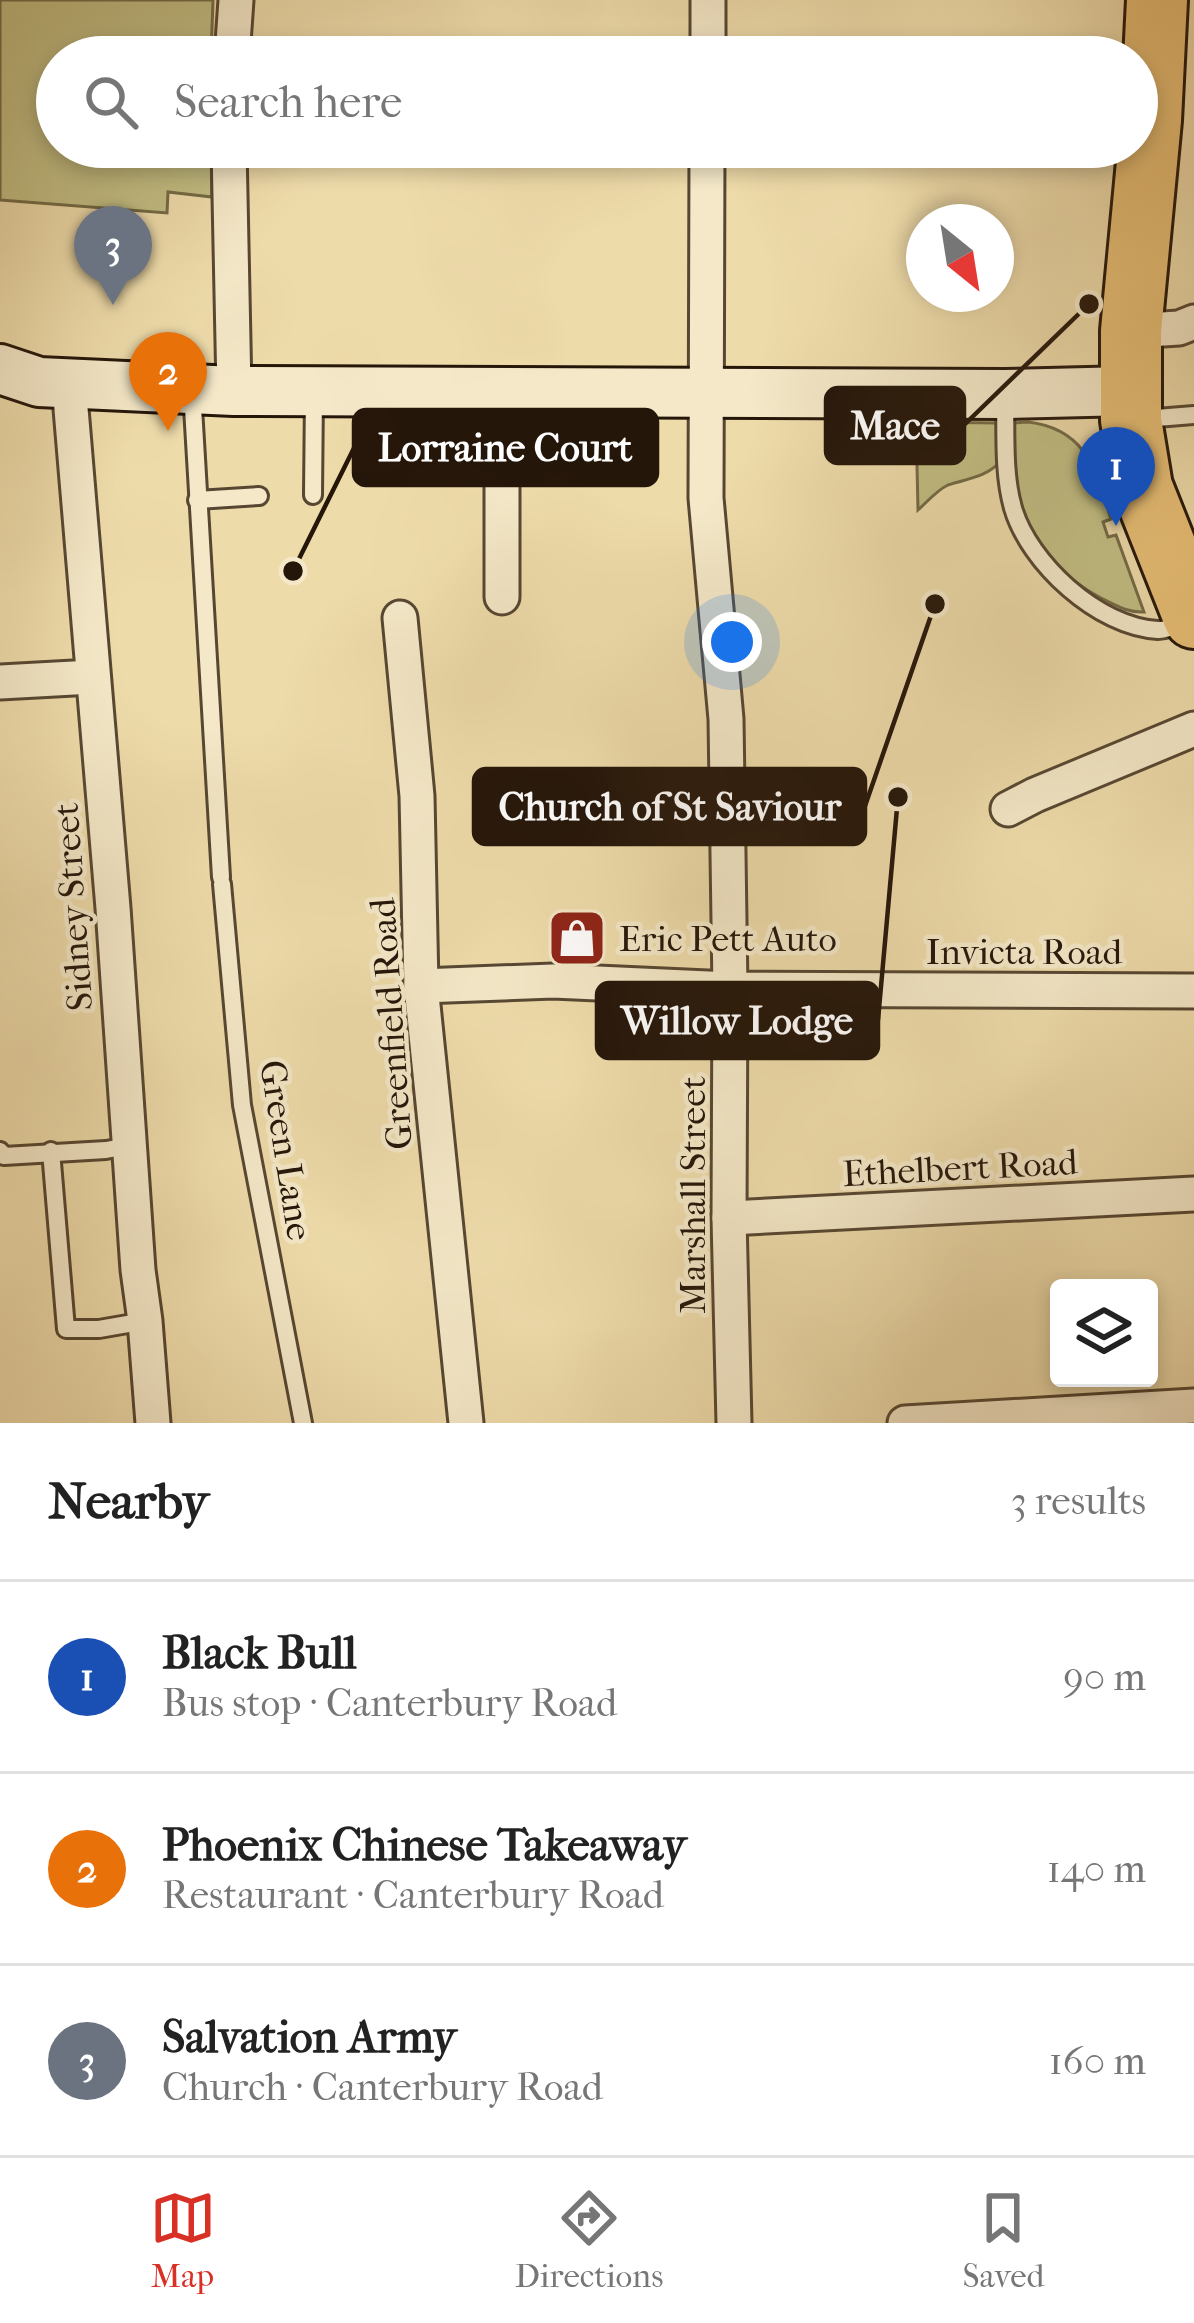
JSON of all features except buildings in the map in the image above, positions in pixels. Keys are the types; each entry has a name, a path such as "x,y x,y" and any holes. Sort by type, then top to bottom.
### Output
{"highway":[{"path":"1153,36 1157,0"},
{"path":"1141,168 1130,406 1142,488 1182,557 1194,619"}],"street":[{"path":"233,36 236,0"},
{"path":"707,36 708,0"},
{"path":"213,391 228,168"},
{"name":"Marshall Street","path":"707,168 706,498 725,683 734,1423"},
{"path":"1131,331 1179,328 1194,322"},
{"path":"0,369 39,382 213,391 1005,394 1130,406"},
{"name":"Sidney Street","path":"69,385 153,1423"},
{"path":"502,391 502,597"},
{"name":"Greenfield Road","path":"400,618 417,796 421,986 466,1423"},
{"path":"0,682 92,676"},
{"path":"1008,809 1194,729"},
{"name":"Invicta Road","path":"421,986 553,982 730,989 1194,992"},
{"name":"Ethelbert Road","path":"729,1218 1194,1195"},
{"path":"905,1423 1194,1406"}],"lane":[{"path":"313,495 314,390"},
{"name":"Green Lane","path":"213,391 197,500 222,881 242,1105 303,1423"},
{"path":"1005,394 1012,505 1027,537 1056,577 1096,608 1136,625 1160,630 1194,619"},
{"path":"1130,406 1194,416"},
{"path":"197,500 259,496"},
{"path":"0,1151 4,1156 128,1146"},
{"path":"51,1151 66,1329 145,1322"}],"shaded area":[{"path":"0,0 213,0 212,36 36,36 36,168 211,168 212,197 168,192 167,213 0,200"},
{"path":"916,422 999,423 1001,461 983,474 944,487 918,510"},
{"path":"1028,422 1064,433 1086,455 1111,519 1103,522 1108,537 1116,535 1144,612 1122,608 1085,588 1056,564 1033,533 1018,498 1013,466 1012,423"}],"place":[{"name":"Mace","path":"1089,304"},
{"name":"Salvation Army","path":"113,305"},
{"name":"Phoenix Chinese Takeaway","path":"168,431"},
{"name":"Black Bull","path":"1116,526"},
{"name":"Lorraine Court","path":"293,571"},
{"name":"Church of St Saviour","path":"935,604"},
{"name":"Willow Lodge","path":"898,797"},
{"name":"Eric Pett Auto","path":"577,938"}]}
